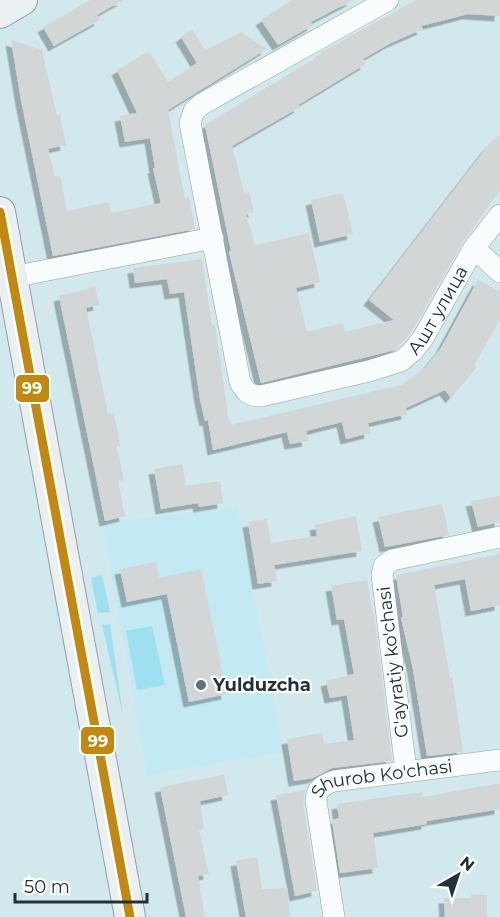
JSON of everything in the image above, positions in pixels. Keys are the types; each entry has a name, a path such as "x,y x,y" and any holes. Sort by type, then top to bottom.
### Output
{"main road":[{"path":"0,13 22,0"},
{"path":"0,212 130,917"}],"street":[{"path":"12,277 213,238 190,123 194,111 202,104 388,0"},
{"name":"Ашт улица","path":"213,238 240,382 248,393 261,396 369,371 401,361 423,338 474,248 500,215"},
{"path":"474,248 500,272"},
{"name":"G'ayratiy ko'chasi","path":"406,771 382,575 384,566 392,560 500,537"},
{"name":"Shurob Ko'chasi","path":"334,917 316,795 325,785 334,781 500,760"}],"shaded area":[{"name":"Yulduzcha","path":"237,507 284,752 147,775 102,523"},
{"path":"102,575 110,612 98,613 91,578"},
{"path":"110,624 123,715 102,625"},
{"path":"152,626 165,685 137,690 126,631"}],"building":[{"path":"90,0 123,0 97,15 100,20 54,46 43,27"},
{"path":"292,0 353,0 311,22 313,25 278,45 261,20"},
{"path":"416,0 500,0 500,16 468,14 421,26 423,29 363,59 366,64 298,105 300,107 232,146 244,193 249,192 254,212 246,214 255,245 309,233 320,282 296,288 307,332 343,323 345,332 394,320 369,300 487,147 500,134 500,190 463,242 412,331 395,350 261,383 229,252 231,251 205,125 322,54 321,52"},
{"path":"192,29 205,50 241,32 267,49 168,110 185,199 189,198 195,229 53,256 11,40 42,50 66,145 48,149 55,177 60,176 67,211 109,202 111,213 161,203 153,168 155,168 150,138 125,142 120,116 137,113 117,70 149,51 168,82 197,63 181,37"},
{"path":"343,193 353,234 320,242 311,200"},
{"path":"202,259 231,425 401,385 425,368 441,348 478,280 500,292 500,319 474,366 477,367 451,398 445,390 406,408 407,414 368,423 370,433 346,439 342,422 306,431 308,441 290,444 287,432 213,450 208,420 205,421 200,399 184,292 170,294 167,279 135,283 133,268"},
{"path":"95,287 99,305 86,308 108,414 114,413 120,446 117,447 124,480 118,481 125,516 105,521 59,296"},
{"path":"182,464 186,486 220,481 223,503 199,507 198,503 161,509 154,469"},
{"path":"500,496 500,522 478,527 471,501"},
{"path":"442,504 449,535 385,547 378,517"},
{"path":"356,516 362,551 274,565 277,581 258,584 248,522 267,519 271,543 317,536 315,525"},
{"path":"500,554 500,605 471,611 465,579 434,585 450,678 452,678 463,752 427,756 413,669 401,618 403,617 396,575"},
{"path":"156,562 159,578 201,569 227,694 189,702 167,594 127,602 120,569"},
{"path":"367,580 376,629 392,761 332,768 313,778 294,781 287,739 322,733 324,744 354,740 347,695 330,698 326,681 354,674 344,619 337,620 331,586"},
{"path":"224,775 228,795 200,801 204,829 199,830 209,874 198,876 205,917 186,917 160,787"},
{"path":"500,783 500,809 373,833 378,868 340,873 332,820 339,818 337,804 422,792 423,797"},
{"path":"305,790 303,803 317,891 295,896 276,795"},
{"path":"257,857 262,889 287,888 290,917 246,917 236,861"},
{"path":"471,894 487,895 487,917 445,917 444,898 471,898"}],"transit line":[{"name":"99","path":"0,212 130,917"}],"place":[{"name":"Yulduzcha","path":"201,685"}]}
